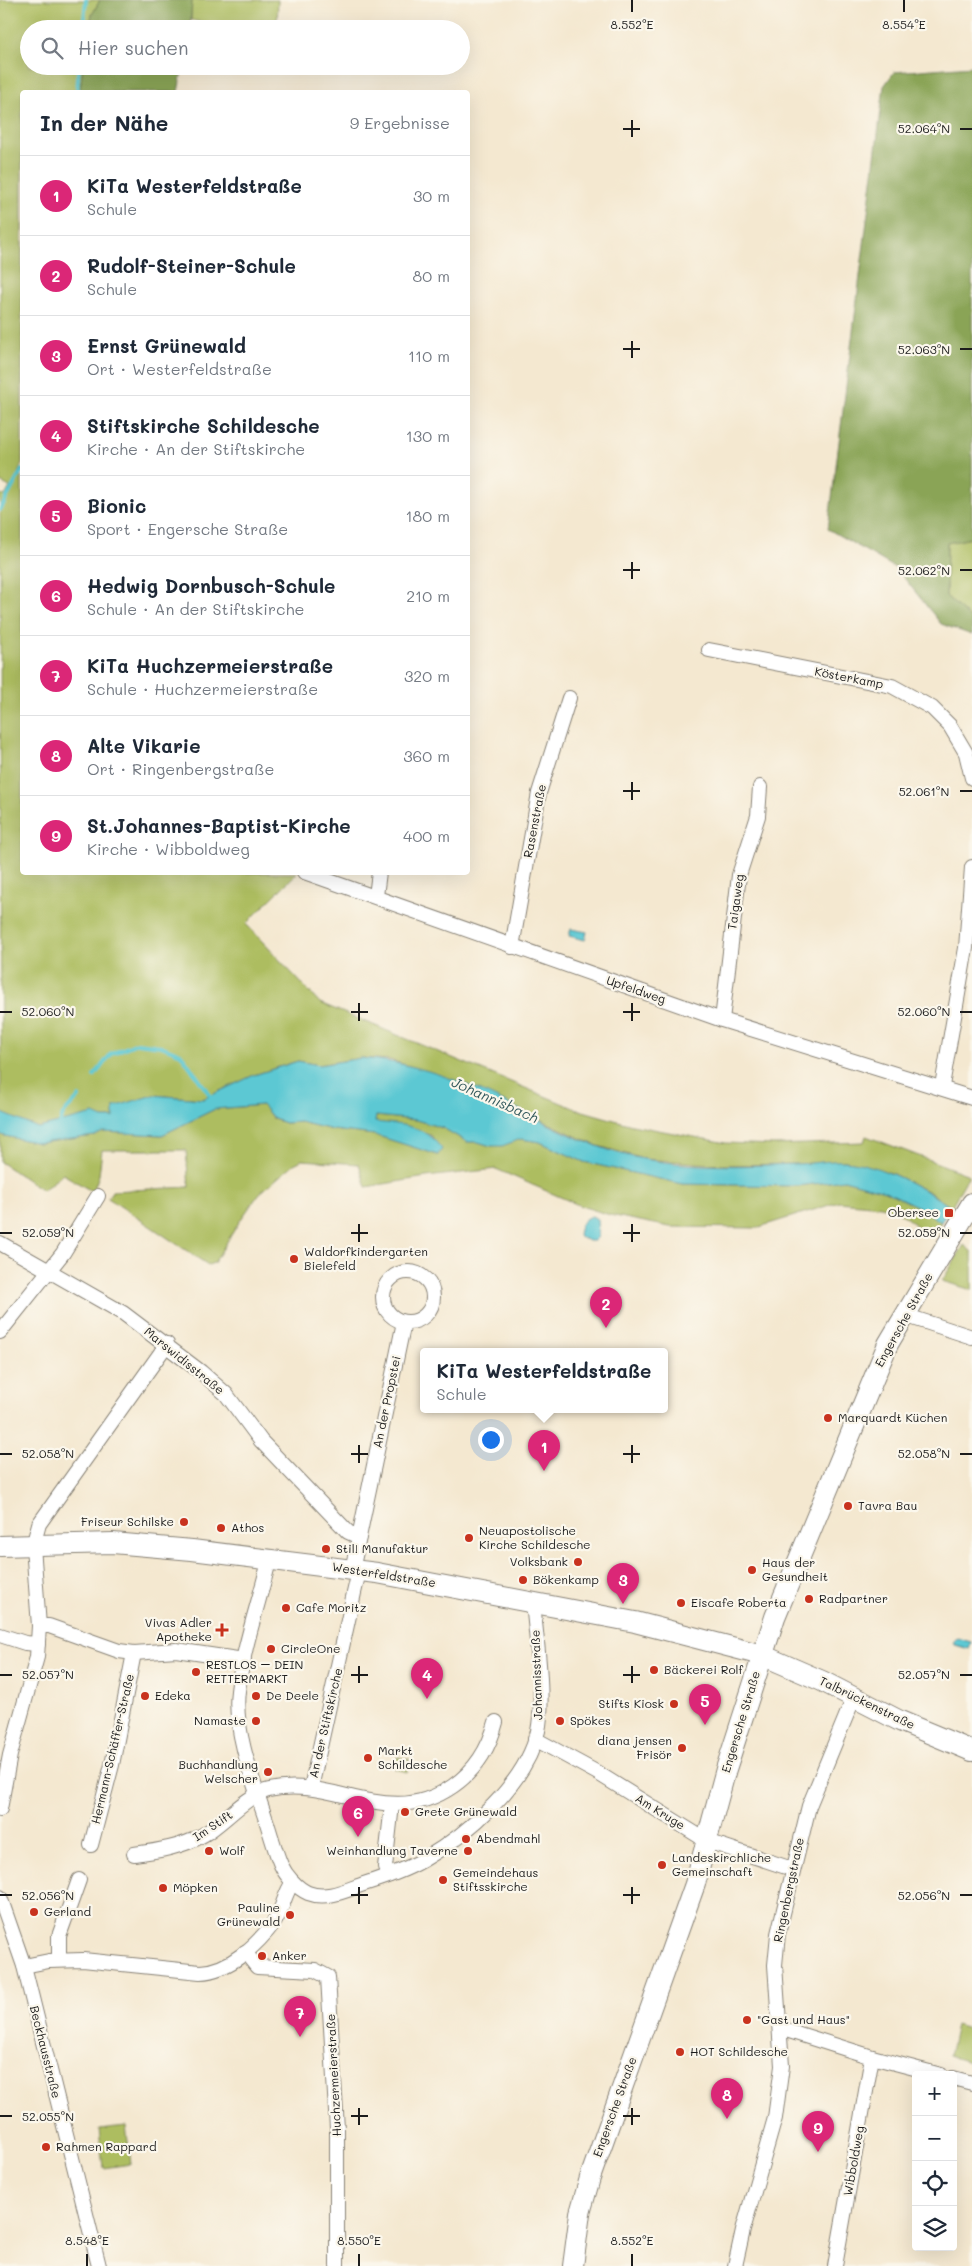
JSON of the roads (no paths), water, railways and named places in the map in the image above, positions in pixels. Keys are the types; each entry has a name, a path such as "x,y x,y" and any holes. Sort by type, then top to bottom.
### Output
{"main road":[{"name":"Engersche Straße","path":"573,2266 580,2213 590,2178 695,1884 762,1655 808,1533 867,1390 904,1315 972,1203"},
{"name":"Westerfeldstraße","path":"0,1546 77,1543 144,1544 269,1561 355,1570 635,1622 762,1655"},
{"name":"Talbrückenstraße","path":"762,1655 854,1697 900,1721 972,1751"}],"street":[{"name":"Kösterkamp","path":"709,650 892,686 932,708 950,726 966,753 972,778"},
{"name":"Rasenstraße","path":"512,947 539,793 569,698"},
{"name":"Taigaweg","path":"722,1020 739,875 758,816 760,787"},
{"path":"942,1086 966,948 972,867"},
{"name":"Upfeldweg","path":"313,875 722,1020 942,1086 972,1098"},
{"path":"376,896 379,875"},
{"path":"0,1332 63,1253 98,1196"},
{"name":"Marswidisstraße","path":"0,1243 123,1313 167,1344 226,1394 261,1440 348,1532 359,1537"},
{"path":"904,1315 972,1337"},
{"name":"An der Propstei","path":"355,1570 354,1561 404,1322"},
{"path":"0,1808 10,1755 34,1670 38,1644 34,1546 39,1524 167,1344"},
{"path":"24,1966 58,1960 83,1960 209,1972 226,1968 275,1920 288,1889 293,1882 282,1866 248,1766 240,1726 237,1693 269,1561"},
{"name":"An der Stiftskirche","path":"310,1788 354,1593 355,1570"},
{"name":"Johannisstraße","path":"293,1882 307,1893 331,1895 389,1875 422,1861 487,1812 518,1774 535,1739 539,1722 539,1676 533,1602"},
{"path":"38,1626 49,1626 105,1647 134,1652 171,1650 244,1660"},
{"path":"0,1635 25,1643 38,1644"},
{"name":"Hermann-Schäffer-Straße","path":"91,1845 112,1765 134,1652"},
{"name":"Ringenbergstraße","path":"736,2266 743,2230 775,2118 782,2066 775,1965 778,1934 792,1869 809,1806 854,1697"},
{"name":"An der Stiftskirche","path":"258,1794 268,1790 310,1788 392,1805 413,1804 434,1796 464,1778 484,1756 490,1744 496,1722"},
{"name":"Am Kruge","path":"535,1739 626,1791 707,1841 792,1869"},
{"name":"Im Stift","path":"134,1854 179,1846 204,1835 258,1794"},
{"path":"389,1875 385,1867 392,1805"},
{"path":"58,1960 59,1936 80,1880"},
{"name":"Beckhausstraße","path":"0,1897 24,1966 99,2266"},
{"name":"Huchzermeierstraße","path":"244,1952 257,1967 315,1970 328,1977 337,2129 337,2266"},
{"path":"780,2028 872,2057 925,2071"},
{"name":"Wibboldweg","path":"835,2266 872,2057"},
{"path":"957,2079 972,2083"}],"water":[{"path":"571,929 587,932 585,940 569,936"},
{"name":"Johannisbach","path":"361,1058 402,1064 454,1080 575,1137 620,1154 663,1162 720,1166 838,1161 857,1163 886,1171 951,1207 941,1222 921,1208 885,1191 844,1180 798,1186 682,1184 584,1162 540,1142 521,1139 502,1146 491,1146 478,1142 467,1142 443,1128 416,1120 376,1116 375,1122 404,1125 420,1130 428,1135 442,1149 438,1155 375,1135 333,1130 300,1122 285,1123 274,1119 262,1105 215,1109 162,1135 103,1132 95,1136 39,1143 0,1135 0,1112 38,1128 94,1114 103,1118 114,1118 114,1107 153,1095 203,1099 254,1075 298,1061 319,1065"},
{"path":"592,1216 597,1219 598,1237 594,1241 588,1241 578,1235 578,1232 583,1221"},
{"path":"957,1638 971,1642 969,1649 955,1645 953,1642"}],"waterway":[{"path":"84,20 86,0"},
{"path":"77,90 78,75"},
{"path":"0,510 20,474"},
{"path":"94,1076 111,1054 137,1043 161,1046 181,1054 212,1098"},
{"path":"59,1127 63,1114 79,1097"}],"place":[{"name":"Obersee","path":"949,1213"},
{"name":"Waldorfkindergarten Bielefeld","path":"294,1259"},
{"name":"Rudolf-Steiner-Schule","path":"606,1328"},
{"name":"Marquardt Küchen","path":"828,1418"},
{"name":"KiTa Westerfeldstraße","path":"544,1471"},
{"name":"Tavra Bau","path":"848,1506"},
{"name":"Friseur Schilske","path":"184,1522"},
{"name":"Athos","path":"221,1528"},
{"name":"Neuapostolische Kirche Schildesche","path":"469,1538"},
{"name":"Stil! Manufaktur","path":"326,1549"},
{"name":"Volksbank","path":"578,1562"},
{"name":"Haus der Gesundheit","path":"752,1570"},
{"name":"Bökenkamp","path":"523,1580"},
{"name":"Radpartner","path":"809,1599"},
{"name":"Eiscafe Roberta","path":"681,1603"},
{"name":"Ernst Grünewald","path":"623,1604"},
{"name":"Cafe Moritz","path":"286,1608"},
{"name":"Vivas Adler Apotheke","path":"222,1630"},
{"name":"CircleOne","path":"271,1649"},
{"name":"Bäckerei Rolf","path":"654,1670"},
{"name":"RESTLOS – DEIN RETTERMARKT","path":"196,1672"},
{"name":"Edeka","path":"145,1696"},
{"name":"De Deele","path":"256,1696"},
{"name":"Stiftskirche Schildesche","path":"427,1699"},
{"name":"Stifts Kiosk","path":"674,1704"},
{"name":"Namaste","path":"256,1721"},
{"name":"Spökes","path":"560,1721"},
{"name":"Bionic","path":"705,1725"},
{"name":"diana jensen Frisör","path":"682,1748"},
{"name":"Markt Schildesche","path":"368,1758"},
{"name":"Buchhandlung Welscher","path":"268,1772"},
{"name":"Grete Grünewald","path":"405,1812"},
{"name":"Hedwig Dornbusch-Schule","path":"358,1837"},
{"name":"Abendmahl","path":"466,1839"},
{"name":"Wolf","path":"209,1851"},
{"name":"Weinhandlung Taverne","path":"468,1851"},
{"name":"Landeskirchliche Gemeinschaft","path":"662,1865"},
{"name":"Gemeindehaus Stiftsskirche","path":"443,1880"},
{"name":"Möpken","path":"163,1888"},
{"name":"Gerland","path":"34,1912"},
{"name":"Pauline Grünewald","path":"290,1915"},
{"name":"Anker","path":"262,1956"},
{"name":"\"Gast und Haus\"","path":"747,2020"},
{"name":"KiTa Huchzermeierstraße","path":"300,2037"},
{"name":"HOT Schildesche","path":"680,2052"},
{"name":"Alte Vikarie","path":"727,2119"},
{"name":"Rahmen Rappard","path":"46,2147"},
{"name":"St.Johannes-Baptist-Kirche","path":"818,2152"}]}
